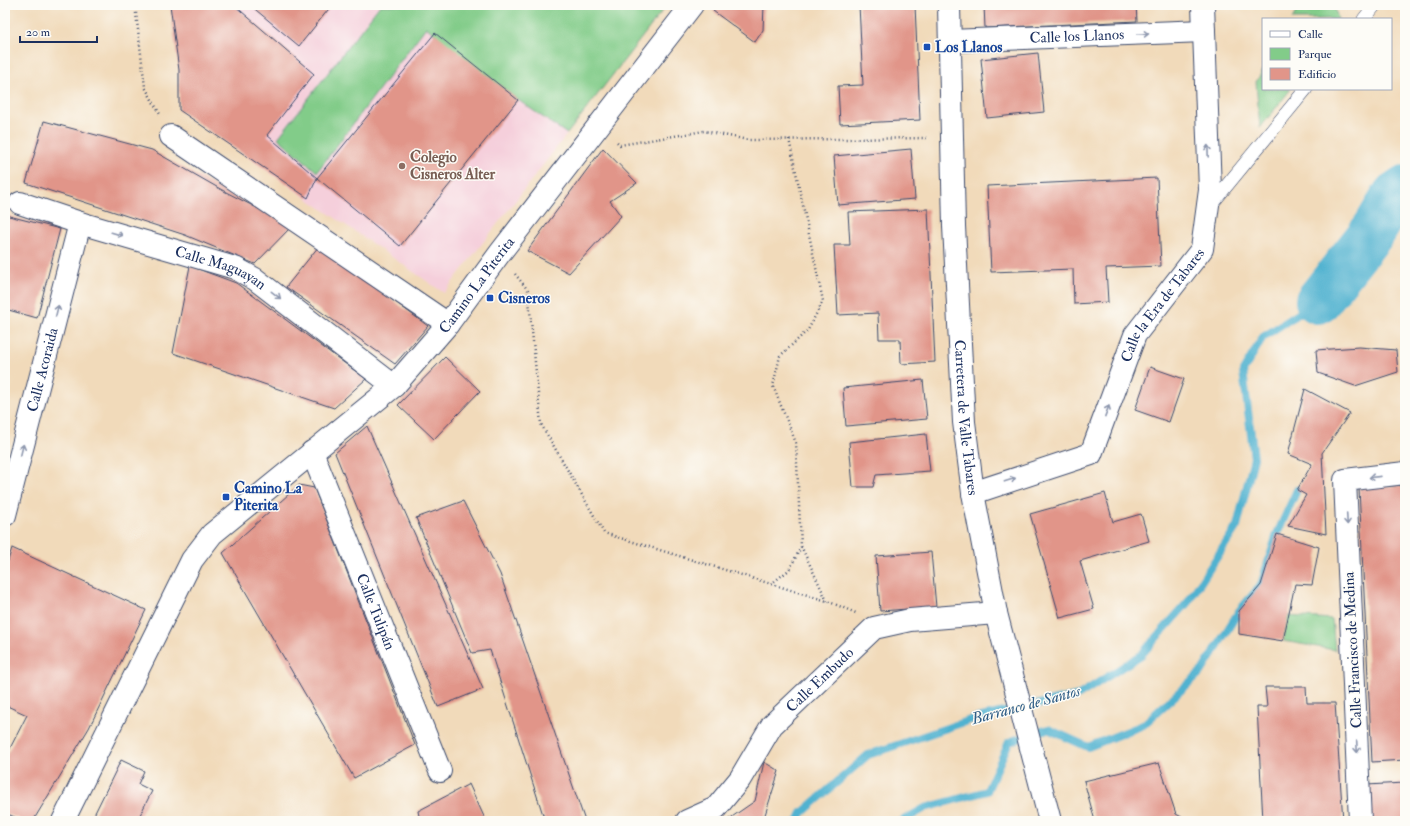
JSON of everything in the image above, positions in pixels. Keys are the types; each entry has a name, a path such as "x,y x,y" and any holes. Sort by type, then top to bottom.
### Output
{"street":[{"name":"Camino La Piterita","path":"63,821 192,560 212,534 394,386 448,324 500,253 692,5"},
{"name":"Carretera de Valle Tabares","path":"949,5 954,226 964,422 973,493 996,613 1050,821"},
{"name":"Calle la Era de Tabares","path":"973,493 1091,454 1135,335 1202,250 1210,190 1203,5"},
{"name":"Calle los Llanos","path":"950,41 1204,31"},
{"path":"171,136 448,324"},
{"name":"Calle Maguayan","path":"20,203 80,224 235,268 255,279 394,386"},
{"name":"Calle Acoraida","path":"5,515 80,224"},
{"name":"Calle Tulipán","path":"312,452 440,771"},
{"name":"Calle Francisco de Medina","path":"1360,821 1345,480 1405,473"},
{"path":"874,628 910,620 996,613"},
{"name":"Calle Embudo","path":"687,821 716,808 740,779 772,725 874,628"}],"lane":[{"path":"1365,18 1375,5"},
{"path":"1207,209 1305,90"}],"path":[{"path":"135,5 145,87 171,136"},
{"path":"599,126 620,145 704,131 748,140 952,137"},
{"path":"789,139 823,301 808,330 780,356 772,386 796,443 801,546 828,601"},
{"path":"500,253 528,290 541,424 604,533 828,601 862,615 874,628"},
{"path":"771,584 789,570 801,546"}],"shaded area":[{"name":"Colegio Cisneros Alter","path":"170,5 667,5 444,293 179,110 179,70"}],"green space":[{"path":"380,5 667,5 567,134 518,100 426,27 317,172 278,138"},
{"path":"1300,5 1334,5 1338,18 1293,18"},
{"path":"1262,72 1262,90 1290,90 1260,128 1256,82"},
{"path":"1288,616 1332,619 1335,650 1283,641"}],"building":[{"path":"170,5 234,5 314,74 267,135 317,178 308,198 179,110 179,70"},
{"path":"250,5 332,5 299,46"},
{"path":"718,5 764,5 763,30 755,42 713,11"},
{"path":"859,5 915,5 920,120 840,124 838,86 863,85"},
{"path":"984,5 1136,5 1137,21 985,28"},
{"path":"435,33 518,100 400,246 317,178"},
{"path":"1038,53 1044,112 987,118 981,59"},
{"path":"44,121 152,150 222,190 292,226 255,264 185,235 26,183"},
{"path":"603,148 637,183 610,201 621,216 569,273 527,251"},
{"path":"911,149 915,199 838,205 834,156"},
{"path":"1157,178 1161,266 1106,268 1108,302 1074,304 1073,269 991,272 987,186"},
{"path":"928,209 935,362 901,364 900,339 879,339 878,313 838,315 834,245 850,245 848,212"},
{"path":"5,215 60,229 37,318 5,309"},
{"path":"319,246 428,326 395,364 286,287"},
{"path":"190,266 236,283 366,379 334,408 173,353"},
{"path":"1359,347 1396,350 1398,372 1355,386 1318,373 1316,350"},
{"path":"445,357 480,391 434,439 398,405"},
{"path":"1150,367 1184,379 1169,422 1135,410"},
{"path":"923,380 927,419 846,426 843,388"},
{"path":"1305,389 1350,413 1322,453 1326,534 1288,526 1306,495 1297,490 1312,464 1288,454"},
{"path":"367,426 483,689 438,707 335,453"},
{"path":"926,434 930,471 876,475 873,487 853,487 849,442"},
{"path":"299,485 314,488 415,745 354,778 223,553"},
{"path":"1405,485 1405,760 1372,762 1359,488"},
{"path":"1105,493 1113,522 1141,514 1149,541 1080,561 1094,609 1060,618 1030,514"},
{"path":"463,501 500,574 585,821 545,821 490,650 472,653 416,518"},
{"path":"1277,534 1319,547 1312,585 1295,584 1283,641 1239,634 1239,611 1261,585"},
{"path":"12,548 146,610 89,728 33,821 24,821 5,813 5,758 27,715 5,705 5,570"},
{"path":"931,552 936,607 880,611 876,556"},
{"path":"1265,687 1306,687 1307,703 1335,703 1343,821 1263,821 1257,707 1267,707"},
{"path":"121,760 144,771 138,784 152,791 137,821 91,821"},
{"path":"764,762 779,771 763,821 726,821 755,801"},
{"path":"1159,763 1176,814 1189,821 1095,821 1084,781"},
{"path":"1405,783 1405,821 1367,821 1366,785"},
{"path":"469,784 486,821 420,821 418,811"}],"waterway":[{"name":"Barranco de Santos","path":"1318,301 1374,230 1395,195 1405,188"},
{"name":"Barranco de Santos","path":"798,821 802,813 868,755 973,719 1079,695 1141,655 1188,602 1237,526 1254,458 1243,371 1263,337 1318,301"},
{"path":"902,821 925,808 987,791 1009,742 1048,729 1088,747 1143,725 1202,671 1239,611 1261,585 1277,534 1297,490"}],"place":[{"name":"Los Llanos","path":"927,47"},
{"name":"Colegio Cisneros Alter","path":"402,166"},
{"name":"Cisneros","path":"490,298"},
{"name":"Camino La Piterita","path":"226,497"}]}
